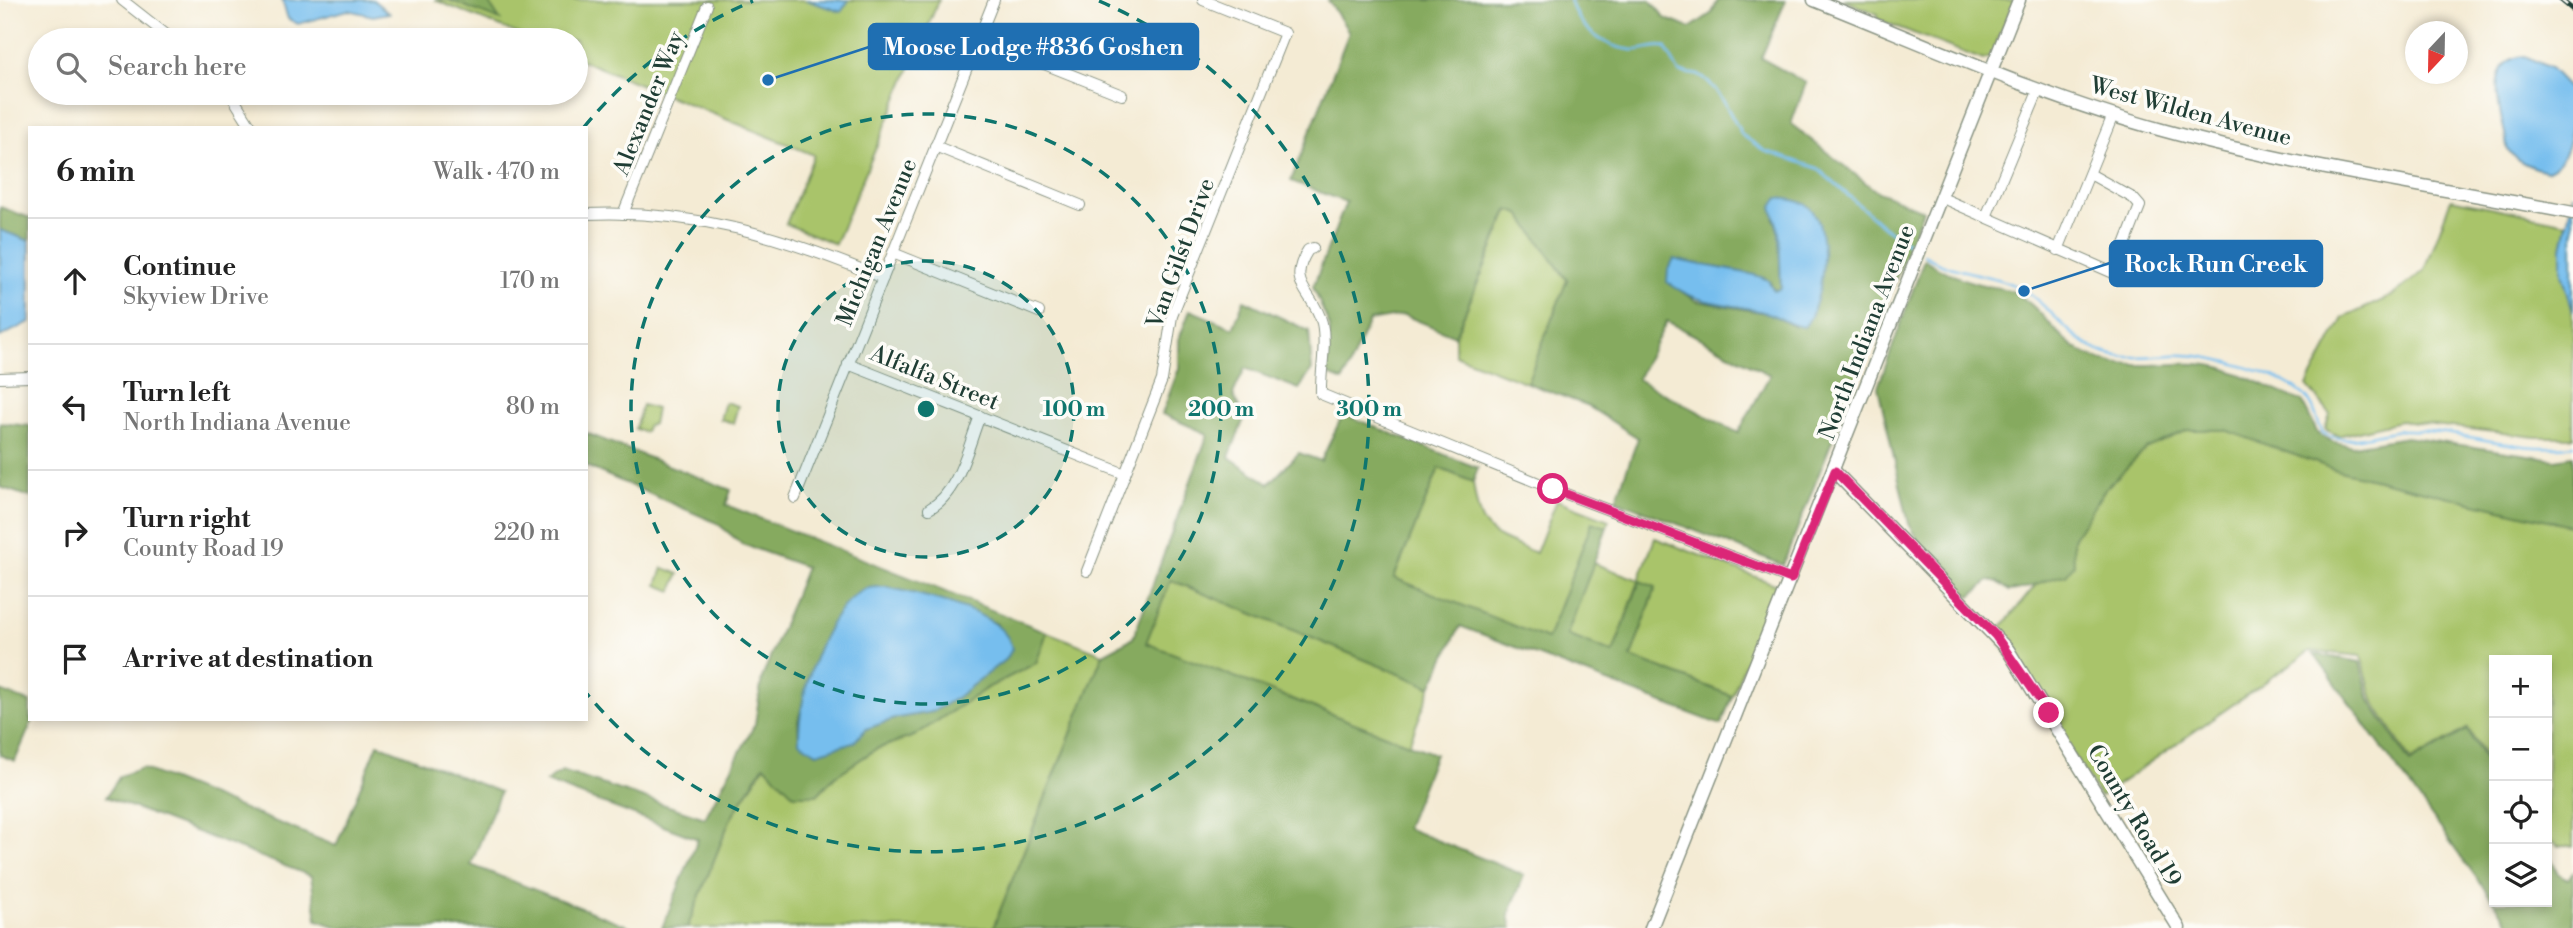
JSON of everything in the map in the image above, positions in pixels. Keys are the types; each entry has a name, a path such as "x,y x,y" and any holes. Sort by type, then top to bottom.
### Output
{"street":[{"path":"122,0 158,28"},
{"name":"Michigan Avenue","path":"795,498 994,0"},
{"name":"Van Gilst Drive","path":"1087,571 1162,380 1172,316 1286,33 1203,0"},
{"name":"West Wilden Avenue","path":"1814,0 2039,89 2113,115 2233,147 2573,213"},
{"name":"North Indiana Avenue","path":"1651,928 1835,471 2019,0"},
{"name":"Alexander Way","path":"623,214 707,6"},
{"path":"979,38 1122,95"},
{"path":"1986,217 2039,89"},
{"path":"238,105 251,126"},
{"path":"2058,250 2113,115"},
{"path":"935,146 1080,205"},
{"path":"1940,197 2111,272 2117,265 2140,206 2133,198 2090,174"},
{"path":"588,214 684,218 754,231 818,251 883,278"},
{"path":"1313,248 1308,250 1298,272 1301,286 1322,324 1321,394 1566,494 1791,579"},
{"path":"893,253 1039,312"},
{"name":"Alfalfa Street","path":"848,363 1125,474"},
{"path":"0,379 28,377"},
{"path":"929,509 942,503 950,490 980,416"},
{"name":"County Road 19","path":"1835,471 2008,650 2179,928"}],"green space":[{"path":"435,0 939,0 835,244 786,224 814,155 588,63 588,28 504,28"},
{"path":"449,0 487,0 500,20"},
{"path":"1328,0 1650,0 1666,19 1690,28 1712,13 1718,0 1786,0 1761,58 1806,83 1791,124 1876,191 1923,210 1783,565 1616,500 1638,438 1586,405 1527,383 1567,280 1520,214 1508,210 1455,336 1404,315 1369,321 1343,381 1326,374 1330,327 1313,287 1346,202 1291,181 1349,32","holes":["1774,218 1817,301 1794,327 1772,314 1697,301 1667,282 1674,259 1752,275 1769,281 1775,291 1781,288 1779,233","1667,321 1770,375 1738,433 1637,379"]},
{"path":"1843,0 2014,0 1991,57 1983,60 1877,19 1878,14"},
{"path":"2451,199 2567,223 2562,248 2562,273 2573,311 2573,437 2536,437 2400,421 2338,436 2325,429 2330,414 2307,386 2343,318 2392,296 2425,270"},
{"path":"0,207 28,217 28,240 0,230"},
{"path":"1509,210 1520,214 1567,280 1527,383 1455,355 1455,336"},
{"path":"1924,259 1963,279 2014,292 2024,298 2072,346 2100,360 2117,364 2187,364 2223,368 2302,401 2318,434 2334,442 2353,446 2406,437 2555,459 2573,456 2573,526 2339,471 2225,430 2188,430 2147,448 2105,489 2073,539 2074,565 2066,575 2009,591 1998,582 1989,581 1971,596 1966,594 1928,555 1909,524 1878,387"},
{"path":"1244,300 1309,331 1312,370 1299,389 1245,368 1233,394 1244,419 1229,457 1269,484 1299,453 1321,461 1343,414 1478,468 1473,482 1439,468 1394,578 1547,639 1592,522 1607,527 1567,635 1613,653 1640,581 1656,587 1631,657 1732,696 1721,725 1460,626 1431,687 1171,580 1146,643 1435,754 1406,828 1524,875 1509,915 1512,928 993,928 1103,654 1133,638 1208,434 1162,414 1179,368 1179,339 1190,310 1233,328"},
{"path":"725,402 738,406 733,423 720,419"},
{"path":"642,405 656,409 653,424 647,426 645,432 635,429"},
{"path":"0,423 28,426 28,496 0,487"},
{"path":"2186,427 2226,427 2573,523 2573,846 2559,846 2552,841 2552,655 2489,655 2489,764 2468,728 2411,761 2373,700 2361,656 2310,651 2100,797 1995,635 2057,559 2102,487 2143,445"},
{"path":"588,434 731,490 726,505 1047,632 1036,663 987,688 914,736 876,749 834,777 817,795 794,795 764,765 730,820 687,928 662,928 698,839 546,782 562,771 705,818 755,724 762,678 806,567 742,544 717,523 588,467","holes":["887,587 969,611 997,624 1007,658 932,712 897,718 866,729 817,753 799,741 798,721 811,673"]},
{"path":"1439,468 1473,482 1479,513 1489,530 1536,553 1557,500 1609,520 1607,527 1592,523 1547,640 1394,578"},
{"path":"1655,538 1777,585 1732,696 1631,657 1656,588 1639,581 1613,653 1566,635 1593,563 1639,580"},
{"path":"663,568 679,574 672,591 657,585"},
{"path":"1171,580 1431,687 1409,744 1145,643"},
{"path":"1047,632 1103,654 993,928 687,928 730,820 765,765 794,794 817,795 834,777 876,749 914,736 987,688 1036,663"},
{"path":"2314,654 2360,662 2370,700 2410,763 2467,730 2489,767 2489,895"},
{"path":"0,691 28,701 28,721 32,721 15,761 0,755"},
{"path":"378,744 500,792 471,865 633,928 341,928 317,920 311,876 106,797 120,776 142,768 336,846"},
{"path":"2552,861 2558,874 2568,879 2573,872 2573,928 2513,928 2498,907 2552,907"}],"water":[{"path":"282,0 373,0 389,13 373,16 348,10 298,24 288,19"},
{"path":"806,0 849,0 841,12"},
{"path":"2525,56 2550,68 2573,92 2570,138 2562,159 2546,171 2525,163 2511,153 2500,111 2497,86 2499,75 2512,59"},
{"path":"2573,193 2573,311 2562,273 2562,248"},
{"path":"1778,198 1798,201 1809,207 1821,231 1823,267 1820,285 1811,317 1804,327 1755,310 1706,301 1667,282 1668,269 1674,259 1752,275 1769,281 1775,291 1781,288 1779,233 1772,206"},
{"path":"0,230 28,240 28,323 0,337"},
{"path":"887,587 940,600 979,615 995,624 1006,636 1012,649 1007,658 956,698 932,712 897,718 866,729 854,742 817,753 799,742 803,703 815,657 837,615 850,600 867,588"}],"waterway":[{"path":"1570,0 1585,27 1611,45 1632,50 1665,47 1679,72 1698,75 1709,82 1723,100 1742,135 1765,151 1817,168 1885,228 1916,249"},
{"path":"1924,255 1936,262 2000,280 2025,291 2079,339 2099,351 2127,357 2203,357 2241,366 2277,379 2308,399 2323,433 2333,437 2352,439 2402,430 2423,430 2531,447 2573,445"}],"railway":[{"path":"2561,0 2573,10"}],"place":[{"name":"Moose Lodge #836 Goshen","path":"768,80"},
{"name":"Rock Run Creek","path":"2024,291"}],"route":[{"path":"1553,489 1791,579 1835,471 1995,635 2008,650 2049,713"}]}
